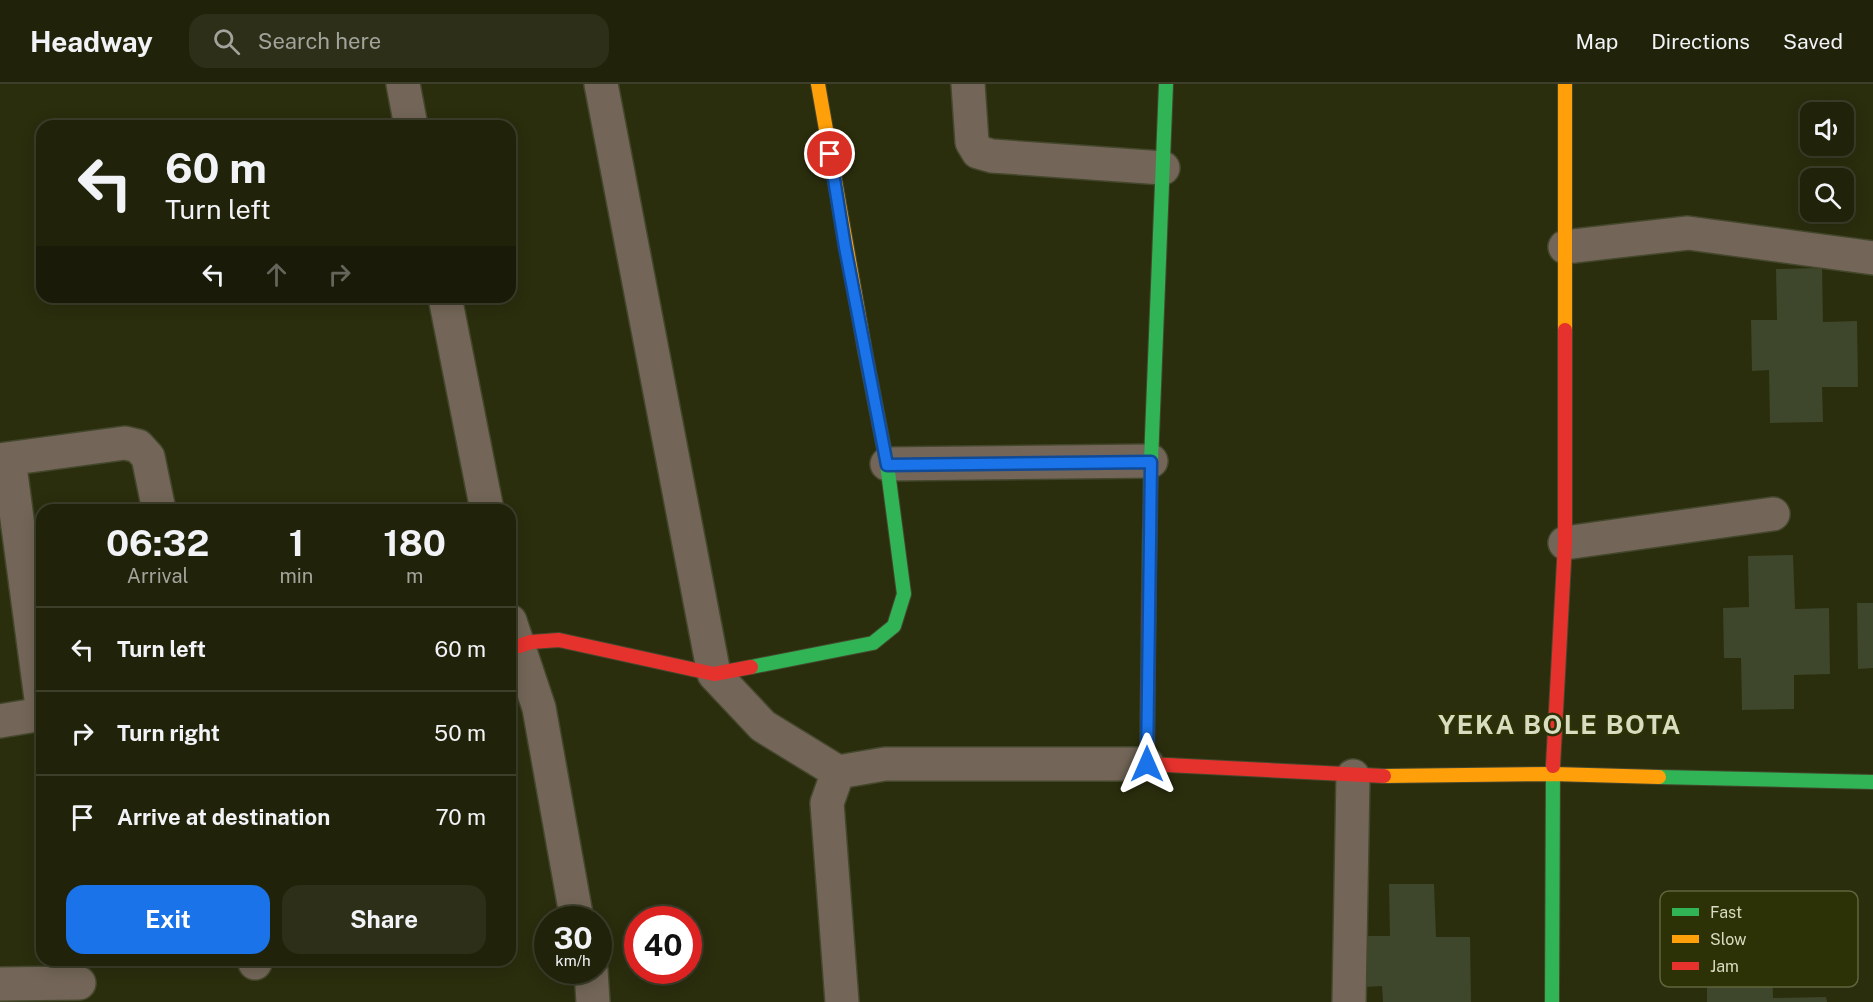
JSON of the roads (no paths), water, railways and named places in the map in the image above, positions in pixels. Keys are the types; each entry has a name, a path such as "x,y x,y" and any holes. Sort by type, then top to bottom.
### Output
{"street":[{"path":"403,84 410,120"},
{"path":"601,84 714,674 763,726 838,772 885,764 1147,764 1262,768 1353,777 1553,774 1873,782"},
{"path":"516,634 531,642 559,640 714,674 873,643 894,626 904,594 887,465 845,247 818,84"},
{"path":"968,84 972,141 978,152 992,156 1163,168"},
{"path":"1147,764 1151,462 1166,84"},
{"path":"1552,1002 1553,774 1565,543 1565,84"},
{"path":"1565,246 1688,233 1873,258"},
{"path":"446,303 486,504"},
{"path":"36,666 5,459 125,443 138,446 148,457 158,504"},
{"path":"887,465 1151,462"},
{"path":"1565,543 1773,514"},
{"path":"516,636 544,733 575,906"},
{"path":"0,721 36,715"},
{"path":"838,772 827,803 842,1002"},
{"path":"1349,1002 1353,777"},
{"path":"0,984 79,982"},
{"path":"592,984 593,1002"}],"district":[{"name":"YEKA BOLE BOTA","path":"1560,725"}]}
